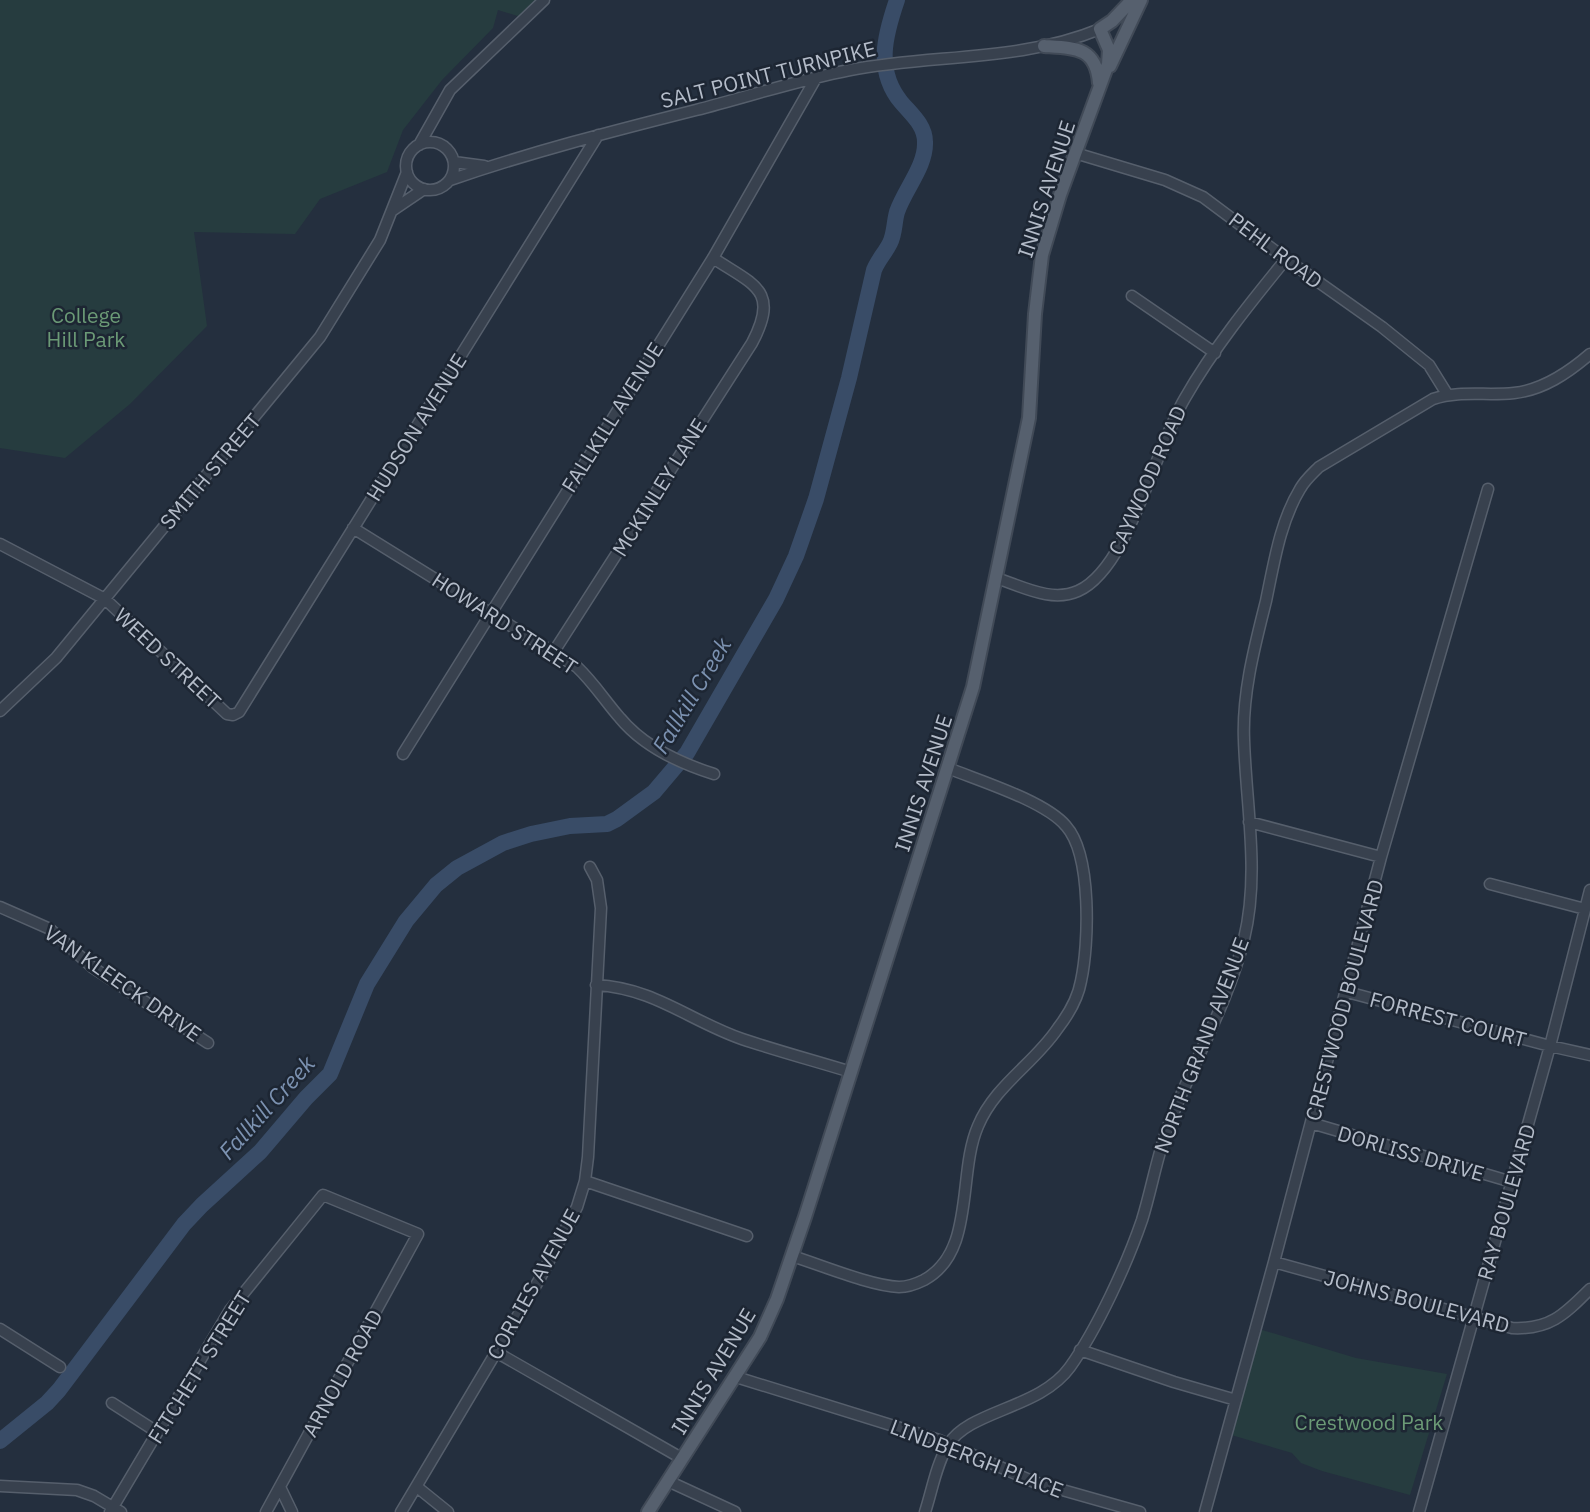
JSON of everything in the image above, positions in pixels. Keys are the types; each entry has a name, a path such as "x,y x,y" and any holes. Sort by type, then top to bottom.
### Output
{"main road":[{"name":"SALT POINT TURNPIKE","path":"1100,29 1112,21 1132,0"},
{"path":"1100,89 1141,0"},
{"name":"INNIS AVENUE","path":"649,1512 760,1338 777,1299 973,687 1029,418 1035,314 1042,256 1060,195 1108,64 1109,50 1100,29"},
{"path":"1044,46 1070,47 1085,53 1094,61 1100,89"}],"street":[{"path":"424,190 413,183 407,172 408,156 419,145 450,90 544,0"},
{"name":"SALT POINT TURNPIKE","path":"450,180 598,135 816,78 872,66 981,57 1074,39 1100,29"},
{"name":"FALLKILL AVENUE","path":"402,754 713,258 816,78"},
{"path":"435,117 440,145"},
{"name":"HUDSON AVENUE","path":"233,715 239,712 598,135"},
{"path":"392,211 424,190 439,189 450,180 454,162 446,149 430,142 419,145"},
{"name":"PEHL ROAD","path":"1076,153 1165,180 1203,197 1382,327 1429,365 1447,394"},
{"name":"SALT POINT TURNPIKE","path":"454,162 488,167"},
{"name":"SMITH STREET","path":"0,711 37,678 105,599 320,337 380,240 407,172"},
{"name":"MCKINLEY LANE","path":"553,653 764,321 765,308 758,290 713,258"},
{"name":"CAYWOOD ROAD","path":"996,578 1054,597 1080,590 1099,576 1115,556 1169,427 1186,396 1286,259"},
{"path":"1132,296 1215,353"},
{"name":"NORTH GRAND AVENUE","path":"949,1444 965,1429 1044,1392 1068,1370 1119,1274 1142,1220 1168,1126 1235,968 1244,940 1249,906 1249,822 1243,737 1248,684 1275,559 1284,524 1296,497 1308,477 1319,467 1412,410 1447,394 1514,393 1537,388 1566,373 1590,354"},
{"name":"CRESTWOOD BOULEVARD","path":"1205,1512 1347,992 1381,857 1489,489"},
{"name":"HOWARD STREET","path":"353,528 577,667 592,681 620,719 640,738 687,765 714,774"},
{"name":"WEED STREET","path":"0,544 105,599 227,714 233,715"},
{"path":"792,1256 897,1287 908,1286 933,1274 945,1263 957,1241 968,1160 978,1124 1000,1090 1057,1030 1074,1001 1081,982 1087,916 1082,868 1074,837 1066,825 1038,806 948,768"},
{"path":"1249,822 1381,857"},
{"name":"CORLIES AVENUE","path":"401,1512 540,1280 577,1207 585,1181 600,894 590,867"},
{"path":"1490,884 1585,909"},
{"name":"RAY BOULEVARD","path":"1419,1512 1550,1046 1590,890"},
{"name":"VAN KLEECK DRIVE","path":"0,907 50,929 92,967 208,1042"},
{"path":"596,985 641,991 742,1039 851,1072"},
{"name":"FORREST COURT","path":"1347,992 1550,1046"},
{"path":"1550,1046 1590,1055"},
{"name":"DORLISS DRIVE","path":"1311,1123 1512,1182"},
{"path":"585,1181 747,1236"},
{"name":"ARNOLD ROAD","path":"266,1512 418,1234 323,1195"},
{"name":"FITCHETT STREET","path":"114,1510 230,1310 323,1195"},
{"name":"JOHNS BOULEVARD","path":"1274,1262 1512,1328 1539,1327 1551,1323 1568,1311 1590,1289"},
{"path":"0,1329 60,1367"},
{"path":"1080,1350 1236,1400"},
{"path":"496,1352 682,1459"},
{"name":"LINDBERGH PLACE","path":"736,1377 949,1444 1034,1482 1140,1512"},
{"path":"112,1403 157,1432"},
{"path":"925,1512 949,1444"},
{"path":"668,1482 735,1512"},
{"path":"0,1486 77,1490 94,1496 114,1510"},
{"path":"280,1487 292,1512"},
{"path":"416,1487 448,1512"}],"green space":[{"name":"College Hill Park","path":"0,0 544,0 524,18 498,10 493,28 442,80 403,130 387,172 320,199 295,234 194,232 207,326 130,404 65,458 0,448"},
{"name":"Crestwood Park","path":"1259,1329 1356,1358 1447,1374 1410,1495 1322,1471 1301,1463 1292,1453 1228,1434"}],"waterway":[{"name":"Fallkill Creek","path":"0,1441 59,1390 184,1224 260,1152 330,1074 367,984 406,921 436,885 457,868 503,843 531,834 570,826 607,824 617,819 654,792 687,753 776,599 796,556 816,499 849,378 874,270 890,243 897,212 922,160 925,142 923,130 893,90 885,65 886,39 897,0"}]}
